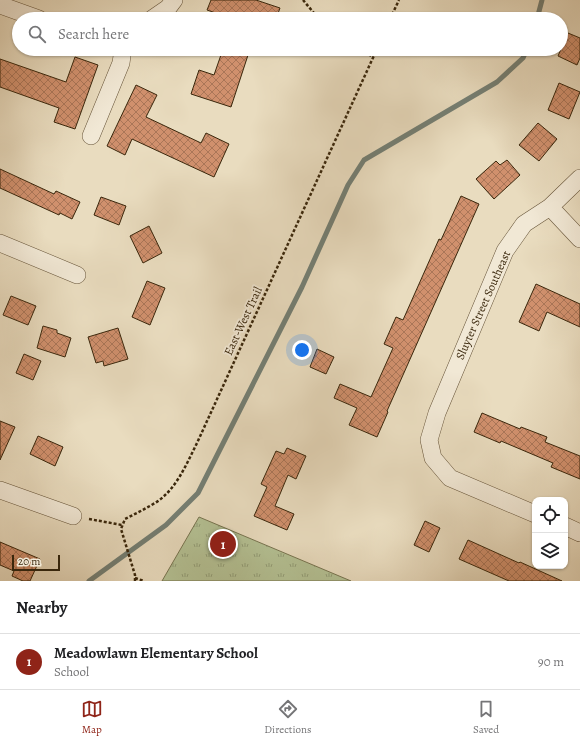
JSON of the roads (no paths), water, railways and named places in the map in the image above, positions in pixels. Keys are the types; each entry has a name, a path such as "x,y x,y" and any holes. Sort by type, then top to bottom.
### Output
{"street":[{"path":"162,12 168,8 174,0"},
{"path":"0,5 20,12"},
{"path":"91,136 121,64 122,56"},
{"name":"Sluyter Street Southeast","path":"532,513 450,478 433,458 430,440 437,413 505,251 524,224 550,207 580,178"},
{"path":"550,207 580,239"},
{"path":"0,243 77,275"},
{"path":"0,490 73,516"},
{"path":"568,527 580,533"}],"waterway":[{"path":"539,12 542,0"},
{"path":"89,581 166,525 198,493 302,287 348,185 364,160 497,82 524,56"}],"place":[{"name":"Meadowlawn Elementary School","path":"223,544"}]}
